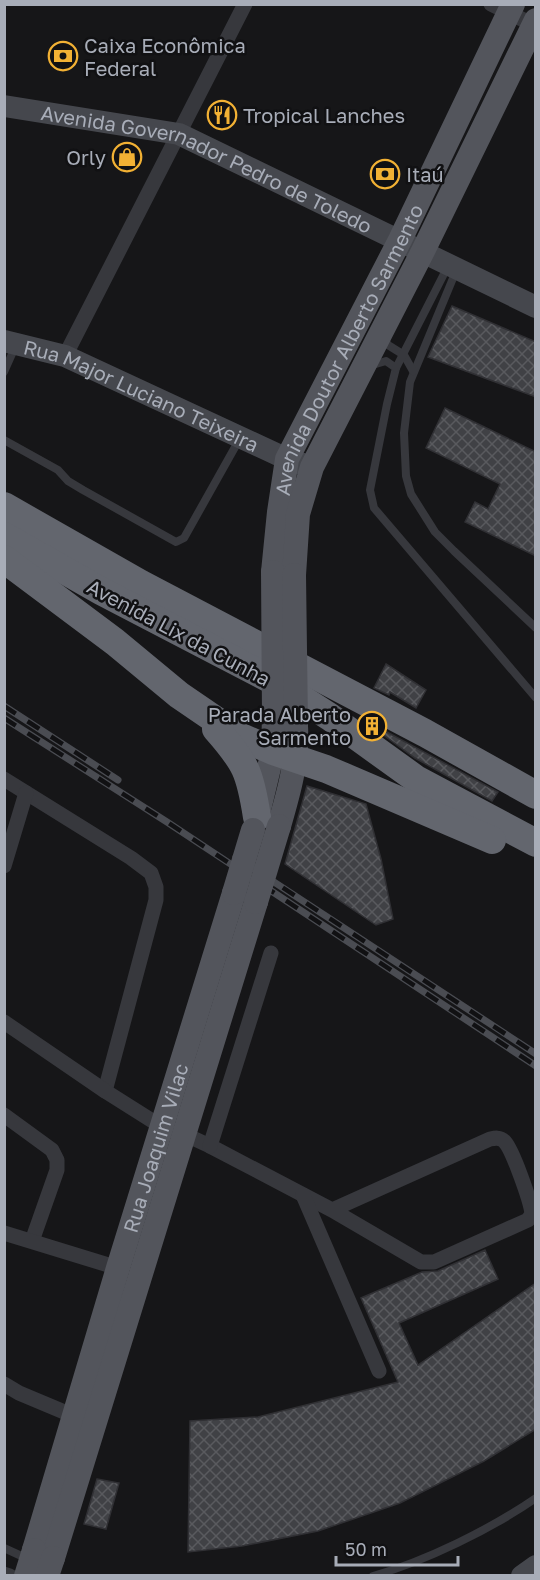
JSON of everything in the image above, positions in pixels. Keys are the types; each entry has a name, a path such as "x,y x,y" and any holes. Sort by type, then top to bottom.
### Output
{"highway":[{"name":"Avenida Lix da Cunha","path":"4,506 141,584 425,733 536,795"},
{"name":"Avenida Lix da Cunha","path":"4,536 101,591 274,681 330,717 416,780 536,843"},
{"path":"4,559 116,642 209,721 238,753 246,767 263,824"},
{"path":"179,695 239,736 284,755 326,769 536,857"}],"main road":[{"name":"Avenida Doutor Alberto Sarmento","path":"285,721 284,574 279,512 287,459 400,240 505,7"},
{"name":"Avenida Doutor Alberto Sarmento","path":"284,574 312,466 383,332 535,23"},
{"name":"Avenida Governador Pedro de Toledo","path":"4,106 179,134 536,307"},
{"name":"Rua Major Luciano Teixeira","path":"11,342 65,356 287,459 312,466"},
{"name":"Rua Joaquim Vilac","path":"84,1420 245,898 263,824 290,787 284,755 285,721"},
{"name":"Rua Joaquim Vilac","path":"26,1575 47,1564 84,1420 118,1268 173,1131"},
{"path":"522,1575 536,1566"}],"street":[{"path":"65,356 245,4"},
{"path":"505,7 535,23"},
{"path":"4,779 131,858 151,873 154,880 156,900 105,1091"},
{"path":"4,866 26,793"},
{"path":"210,1146 271,953"},
{"path":"4,1022 105,1091 173,1131 210,1146 332,1210 413,1258 428,1263 528,1220 532,1214 529,1197 506,1143 498,1138 490,1139 332,1210"},
{"path":"4,1115 52,1150 57,1160 57,1170 32,1241"},
{"path":"303,1195 379,1371"},
{"path":"4,1233 118,1268"},
{"path":"4,1384 19,1393 84,1420"},
{"path":"4,1574 10,1575"}],"lane":[{"path":"453,267 396,368 374,465 370,490 371,501 374,508 536,698"},
{"path":"453,267 413,371 407,395 404,456 411,494 447,545 536,628"},
{"path":"383,332 388,345 404,355 413,371"},
{"path":"4,372 11,342"},
{"path":"362,369 385,361 396,368"},
{"path":"4,440 58,470 83,490 176,542 184,538 240,437"},
{"path":"374,1575 434,1553 490,1525 536,1497"},
{"path":"4,1548 47,1564"}],"building":[{"path":"452,306 536,342 536,397 428,357"},
{"path":"445,408 536,452 536,556 465,522 475,502 488,509 500,484 426,448"},
{"path":"386,664 426,690 416,708 390,692 389,695 374,688"},
{"path":"359,717 498,792 492,801 415,758"},
{"path":"307,786 366,804 381,859 393,919 376,925 285,864"},
{"path":"485,1250 498,1279 399,1323 418,1365 536,1283 536,1429 484,1461 400,1503 318,1531 242,1546 188,1552 190,1421 258,1417 398,1382 361,1298 422,1272 438,1271"},
{"path":"97,1479 119,1483 106,1529 84,1524"}],"railway":[{"path":"4,706 118,780"},
{"path":"4,718 167,822 536,1066"},
{"path":"236,857 536,1054"}],"place":[{"name":"Caixa Econômica Federal","path":"63,56"},
{"name":"Tropical Lanches","path":"222,115"},
{"name":"Orly","path":"127,157"},
{"name":"Itaú","path":"385,174"},
{"name":"Parada Alberto Sarmento","path":"372,726"}]}
